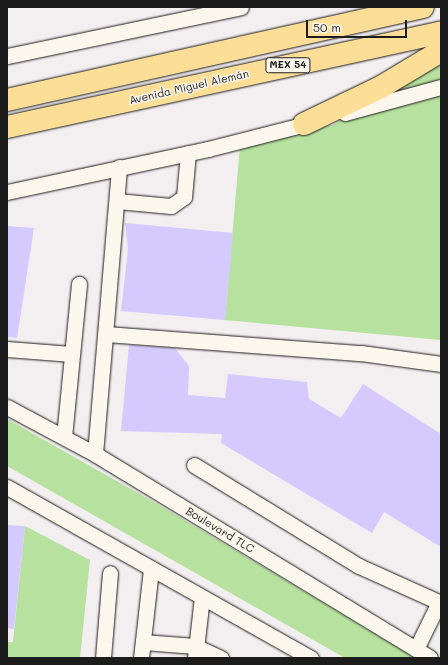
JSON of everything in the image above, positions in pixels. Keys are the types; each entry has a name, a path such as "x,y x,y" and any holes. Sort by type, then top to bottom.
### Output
{"highway":[{"name":"MEX 54","path":"7,100 423,7"},
{"name":"Avenida Miguel Alemán","path":"7,127 441,32"},
{"path":"304,124 382,87 441,51"}],"street":[{"path":"7,56 241,7"},
{"path":"7,192 188,153 441,88"},
{"path":"117,201 171,206 184,197 188,153"},
{"path":"95,454 120,167"},
{"path":"64,437 79,284"},
{"path":"106,334 362,353 441,364"},
{"path":"7,349 72,354"},
{"name":"Boulevard TLC","path":"7,407 95,454 430,658"},
{"path":"194,465 359,566 440,602 416,649"},
{"path":"7,487 311,658"},
{"path":"141,658 151,569"},
{"path":"103,658 110,573"},
{"path":"195,652 202,597"},
{"path":"143,642 221,658"}],"green space":[{"path":"441,57 441,340 225,320 240,146 333,125"},
{"path":"7,419 154,502 416,658 345,658 7,466"},
{"path":"25,526 90,560 80,658 7,658 7,642 13,642"}],"building":[{"path":"125,223 233,233 225,320 121,311 128,249"},
{"path":"7,226 34,228 17,338 7,337"},
{"path":"129,345 175,348 189,366 188,395 225,398 228,374 307,382 309,399 341,418 363,384 441,434 441,547 384,512 372,533 221,443 222,434 121,431"},
{"path":"7,525 25,526 14,629 7,628"}]}
